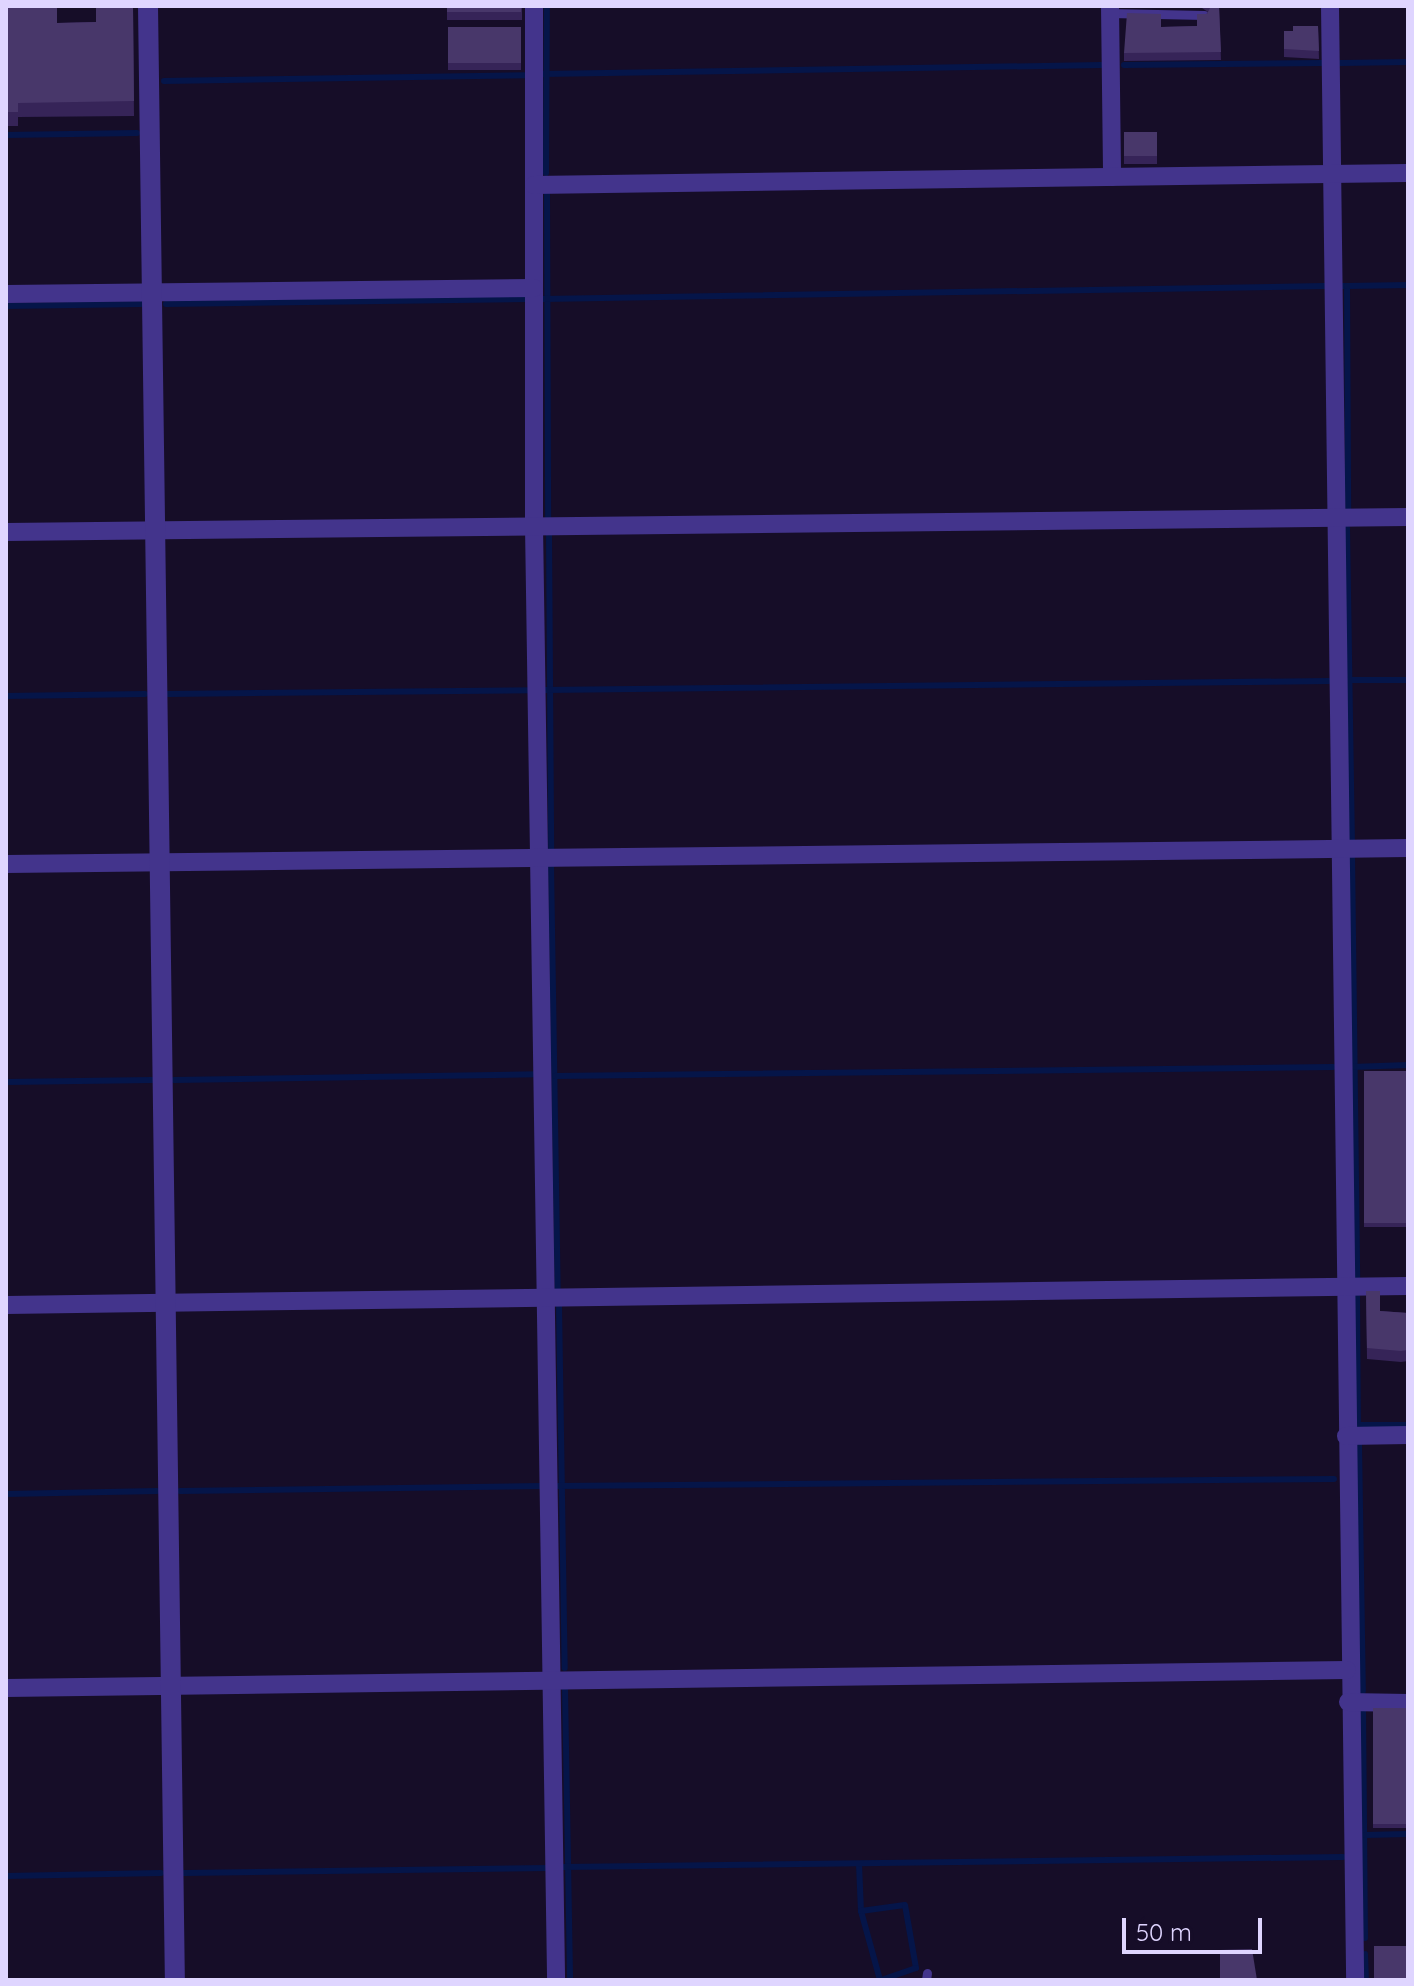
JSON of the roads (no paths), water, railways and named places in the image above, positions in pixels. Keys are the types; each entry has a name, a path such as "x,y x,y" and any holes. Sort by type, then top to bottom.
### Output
{"street":[{"path":"148,6 175,1980"},
{"path":"534,6 527,27 534,185 534,526 542,859 556,1980"},
{"path":"1330,6 1347,1670 1362,1948 1355,1980"},
{"path":"1110,10 1112,177"},
{"path":"534,185 1408,173"},
{"path":"6,294 534,288"},
{"path":"6,532 1408,517"},
{"path":"6,864 1408,848"},
{"path":"6,1305 1408,1286"},
{"path":"1346,1436 1408,1435"},
{"path":"6,1688 1347,1670"},
{"path":"1348,1702 1408,1703"}],"lane":[{"path":"1110,10 1204,15"}],"waterway":[{"path":"546,173 547,6"},
{"path":"1340,63 1408,62"},
{"path":"1124,65 1323,63"},
{"path":"542,74 1101,65"},
{"path":"164,81 526,75"},
{"path":"6,135 137,133"},
{"path":"547,191 548,521"},
{"path":"1347,286 1408,285"},
{"path":"543,299 1325,286"},
{"path":"1340,286 1347,286 1348,508"},
{"path":"166,304 527,299"},
{"path":"6,306 141,304"},
{"path":"1347,528 1352,840"},
{"path":"549,535 551,851"},
{"path":"1348,680 1408,680"},
{"path":"545,690 1329,681"},
{"path":"168,694 532,690"},
{"path":"6,696 145,694"},
{"path":"1352,854 1357,1278"},
{"path":"551,865 558,1288"},
{"path":"1352,1067 1408,1065"},
{"path":"555,1076 1333,1067"},
{"path":"174,1080 537,1074"},
{"path":"6,1082 152,1080"},
{"path":"1357,1296 1358,1428"},
{"path":"559,1305 565,1668"},
{"path":"1358,1425 1408,1425"},
{"path":"1359,1444 1363,1691"},
{"path":"558,1486 1334,1479"},
{"path":"180,1491 542,1486"},
{"path":"6,1494 157,1491"},
{"path":"565,1689 570,1980"},
{"path":"1363,1709 1365,1938"},
{"path":"1365,1835 1408,1834"},
{"path":"564,1867 1343,1857"},
{"path":"859,1864 861,1911 880,1980"},
{"path":"184,1873 548,1868"},
{"path":"6,1876 161,1873"},
{"path":"861,1911 905,1905 916,1968 882,1980"},
{"path":"1365,1954 1366,1980"}]}
